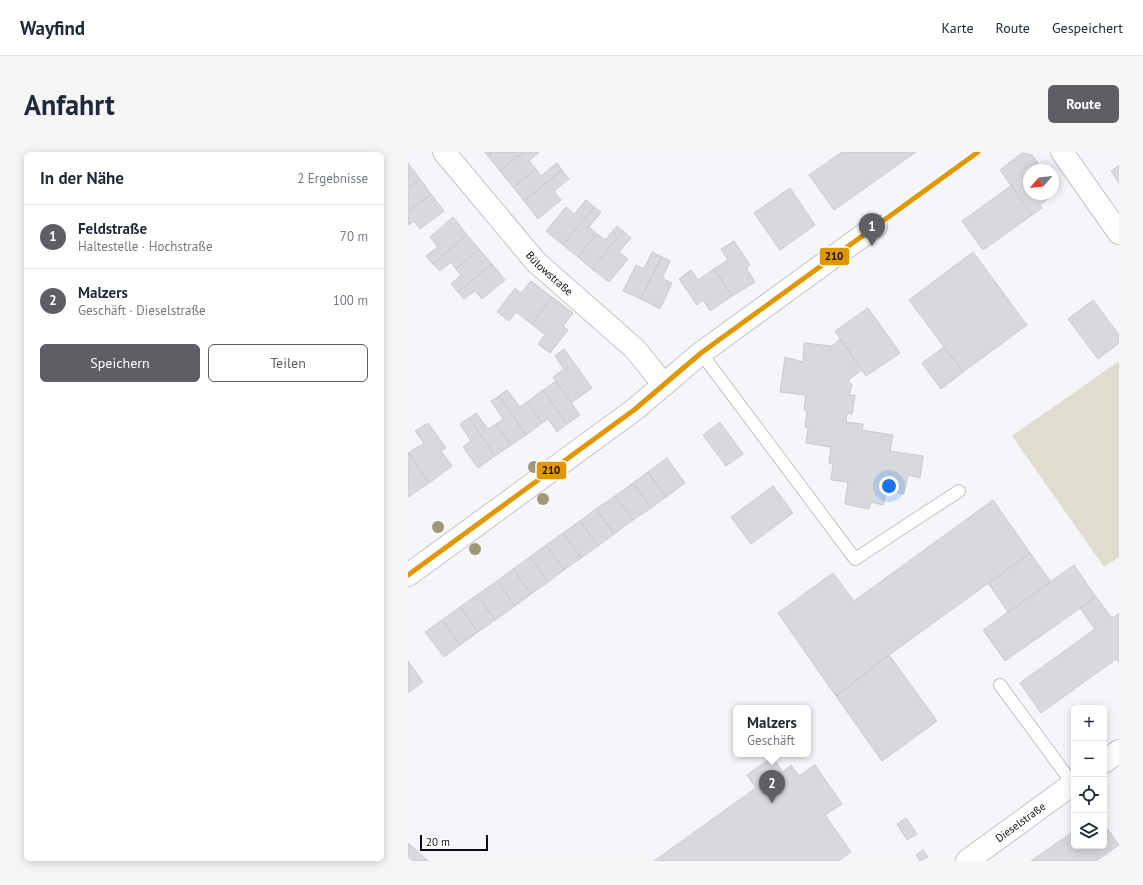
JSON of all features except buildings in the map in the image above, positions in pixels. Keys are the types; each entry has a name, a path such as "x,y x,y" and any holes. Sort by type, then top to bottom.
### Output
{"street":[{"name":"Bülowstraße","path":"444,152 536,262 635,349 664,385"},
{"path":"1062,152 1119,233"},
{"path":"408,574 634,410 701,353 876,226"},
{"path":"1107,760 1119,751"},
{"name":"Dieselstraße","path":"967,861 1071,786"}],"lane":[{"path":"701,353 856,559 959,491"},
{"path":"1000,685 1071,780"}],"shaded area":[{"path":"1119,361 1119,557 1104,567 1012,436"}],"transit line":[{"name":"210","path":"408,575 634,410 701,353 978,152"}],"place":[{"name":"Feldstraße","path":"872,246"},
{"name":"Malzers","path":"772,803"}]}
